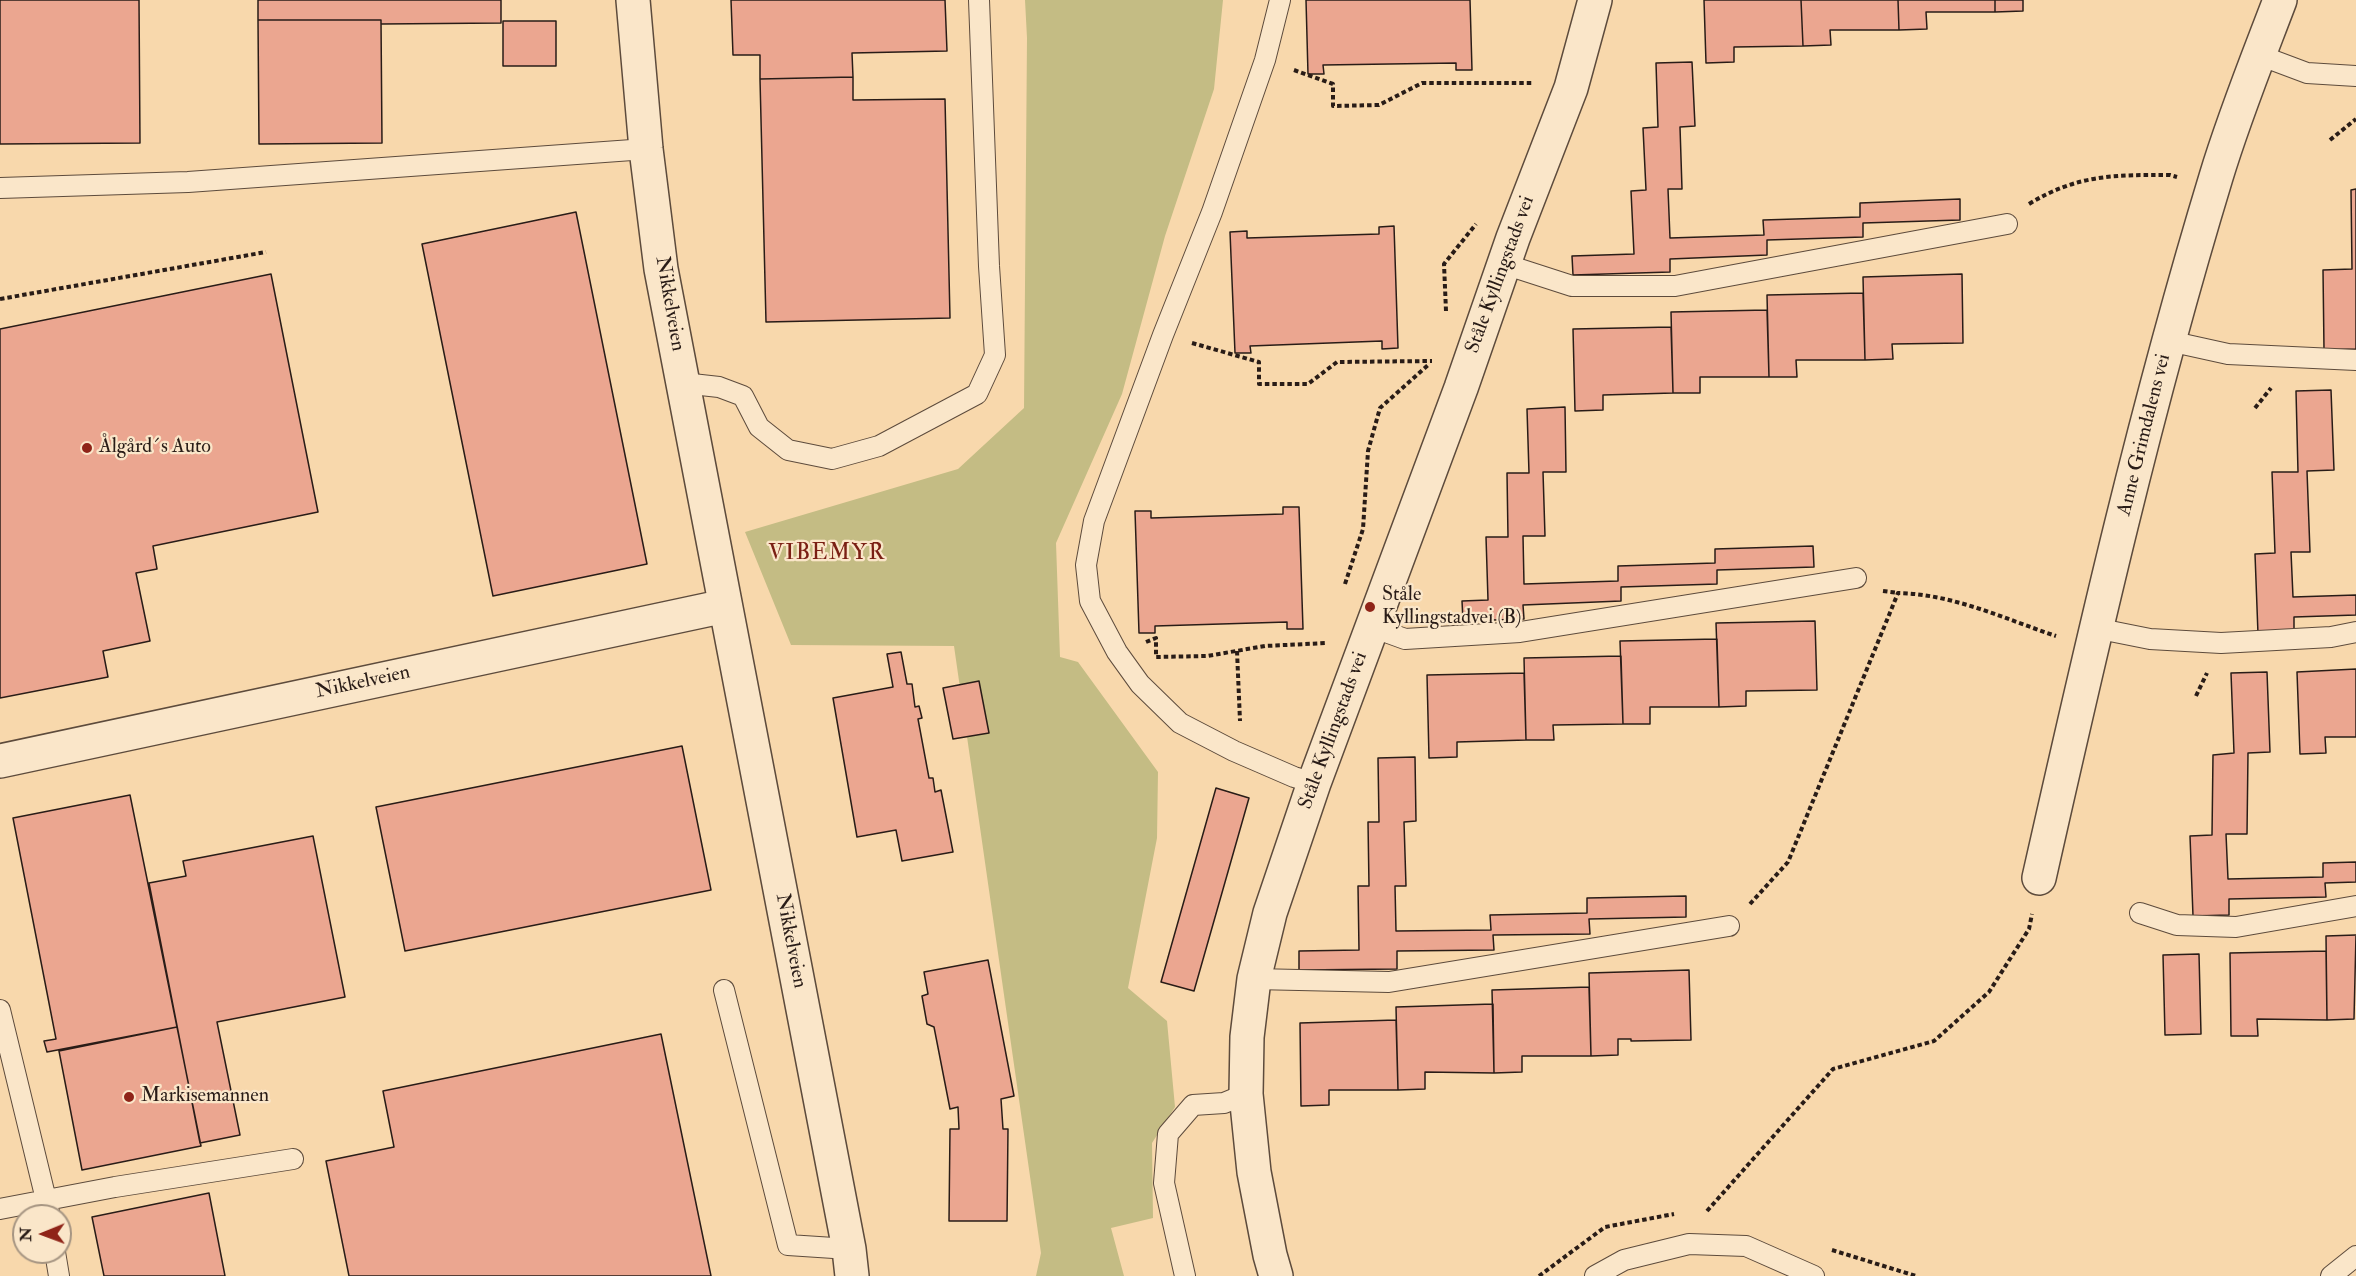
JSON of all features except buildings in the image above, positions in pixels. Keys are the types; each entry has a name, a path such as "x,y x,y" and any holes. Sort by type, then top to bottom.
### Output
{"street":[{"name":"Nikkelveien","path":"633,0 646,149 661,269 850,1263"},
{"name":"Ståle Kyllingstads vei","path":"1276,1276 1254,1172 1246,1095 1247,1037 1254,979 1270,913 1314,783 1571,88 1595,0"},
{"name":"Anne Grimdalens vei","path":"2039,878 2093,638 2169,341 2212,190 2280,0"},
{"name":"Nikkelveien","path":"0,760 725,606"}],"lane":[{"path":"683,383 718,387 743,396 759,427 788,450 832,459 879,446 977,394 995,355 978,0"},
{"path":"1280,0 1265,60 1212,212 1163,334 1094,521 1086,565 1090,601 1117,652 1140,684 1180,723 1234,751 1294,777 1314,783"},
{"path":"2259,55 2307,73 2356,76"},
{"path":"0,188 188,182 646,149"},
{"path":"1504,264 1572,286 1675,286 2007,225"},
{"path":"2169,341 2228,354 2356,360"},
{"path":"1372,627 1405,639 1520,632 1857,578"},
{"path":"2093,638 2221,643 2331,637 2356,632"},
{"path":"2140,913 2177,926 2236,927 2356,906"},
{"path":"1254,979 1389,982 1729,926"},
{"path":"724,990 788,1245 850,1263"},
{"path":"0,1010 48,1204"},
{"path":"1185,1276 1164,1183 1168,1134 1193,1105 1224,1103 1246,1095"},
{"path":"69,1204 293,1159"},
{"path":"1595,1276 1624,1260 1689,1244 1746,1246 1814,1276"},
{"path":"2331,1276 2356,1256"}],"path":[{"path":"1265,60 1333,84 1333,105 1379,105 1422,83 1540,83"},
{"path":"1526,94 1531,82"},
{"path":"2330,140 2356,119"},
{"path":"2007,225 2019,210 2056,189 2102,176 2170,174 2212,190"},
{"path":"1443,321 1446,311 1444,264 1475,226 1479,215"},
{"path":"0,299 266,252"},
{"path":"1163,334 1259,362 1259,384 1308,384 1337,362 1441,362"},
{"path":"1344,586 1363,529 1368,451 1380,408 1433,361 1436,351"},
{"path":"1729,926 1788,862 1898,593 1948,599 2093,638"},
{"path":"1326,643 1329,632"},
{"path":"1156,638 1156,657 1207,656 1265,646 1336,643"},
{"path":"1234,751 1240,730 1237,651"},
{"path":"1707,1211 1833,1069 1934,1041 1989,992 2029,929 2039,878"}],"shaded area":[{"path":"1025,0 1223,0 1214,89 1165,236 1122,394 1056,543 1060,657 1078,662 1158,772 1157,838 1128,988 1167,1021 1175,1107 1152,1143 1153,1218 1111,1228 1124,1276 1036,1276 1041,1253 954,646 791,645 745,532 958,469 1024,408 1027,38"}],"place":[{"name":"Ålgård´s Auto","path":"87,448"},
{"name":"Ståle Kyllingstadvei (B)","path":"1370,607"},
{"name":"Markisemannen","path":"129,1097"}],"district":[{"name":"VIBEMYR","path":"827,554"}]}
